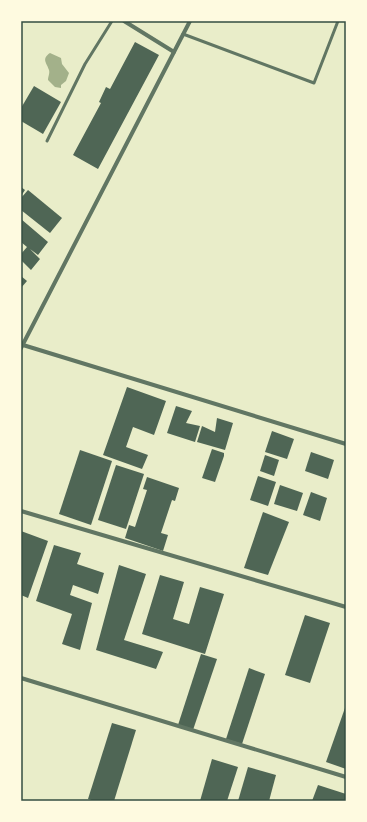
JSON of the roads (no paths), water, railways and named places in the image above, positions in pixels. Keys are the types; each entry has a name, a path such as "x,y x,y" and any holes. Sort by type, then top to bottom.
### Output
{"street":[{"path":"124,21 174,52"},
{"path":"190,21 22,347 346,444"},
{"path":"21,511 346,607"},
{"path":"21,678 346,777"}],"lane":[{"path":"47,141 85,64 112,21"},
{"path":"183,34 314,83 338,21"}]}
